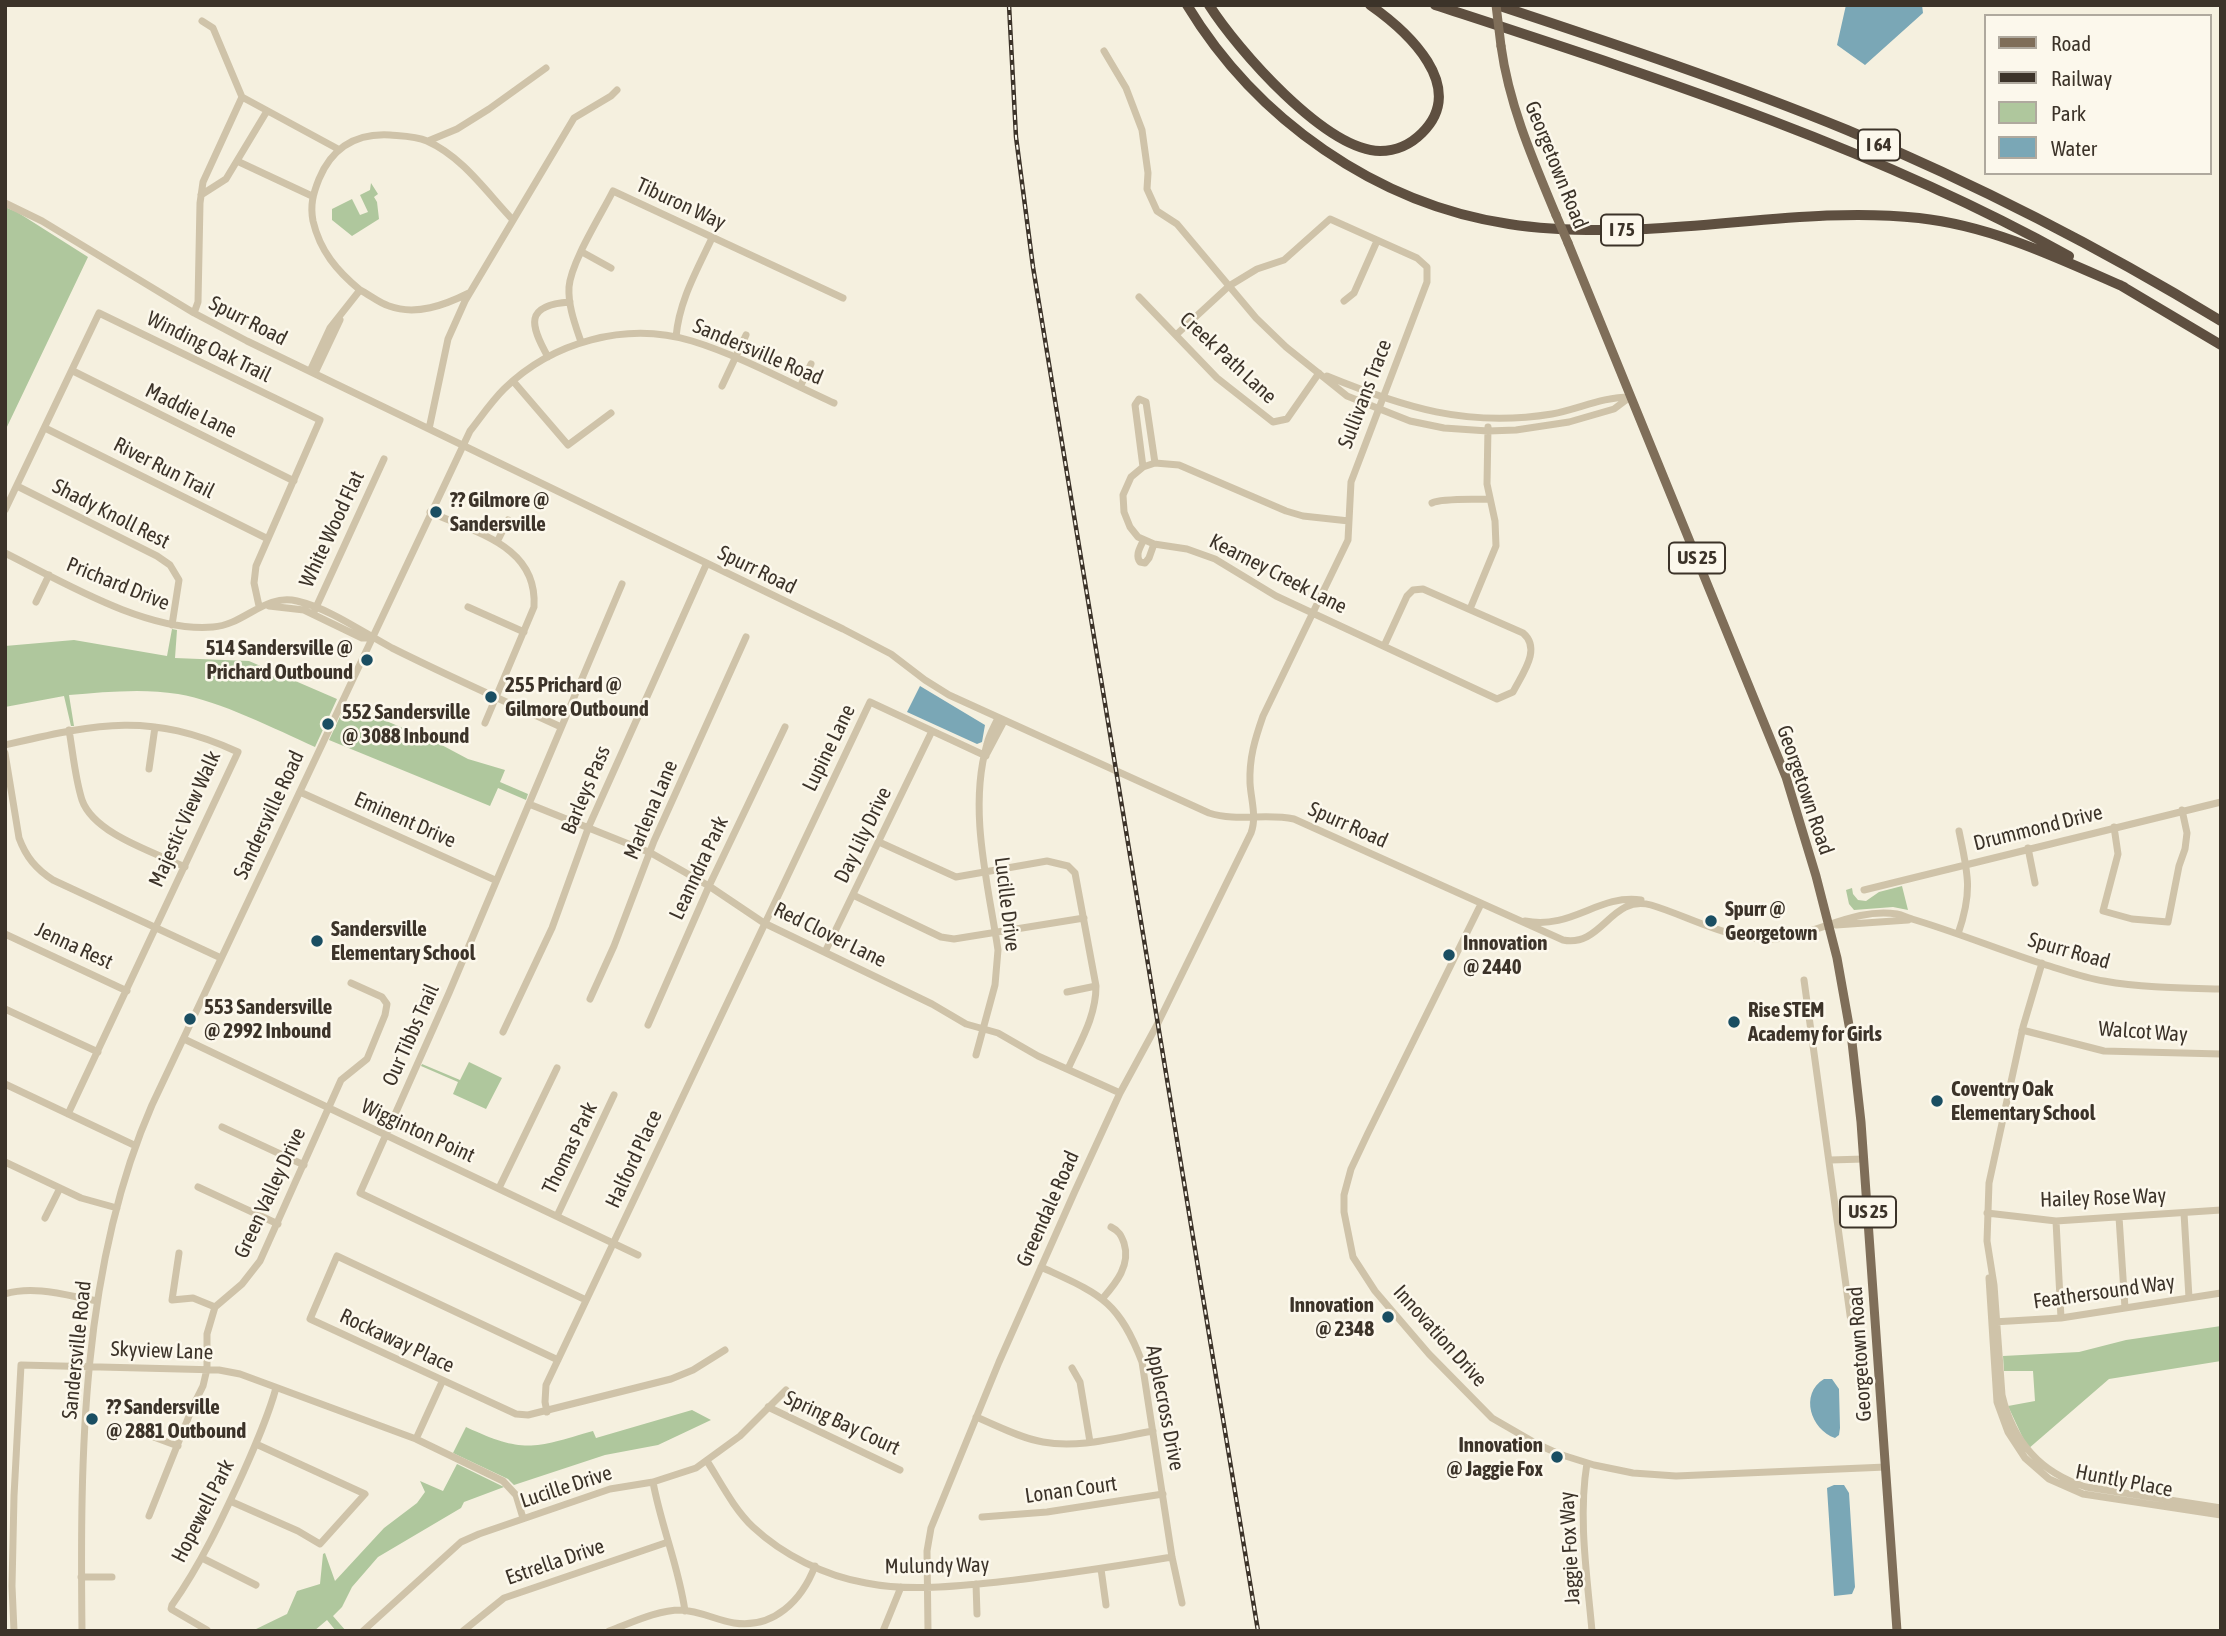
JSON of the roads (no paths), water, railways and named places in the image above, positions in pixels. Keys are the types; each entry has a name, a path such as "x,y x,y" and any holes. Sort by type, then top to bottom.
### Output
{"highway":[{"name":"I 75","path":"1187,5 1215,47 1287,122 1342,162 1388,186 1453,211 1507,223 1578,230 1647,229 1843,214 1922,218 2010,239 2124,287"},
{"path":"1209,5 1255,64 1301,109 1354,144 1378,151 1398,148 1415,141 1435,113 1439,96 1435,76 1417,46 1370,5"},
{"name":"I 64","path":"1435,5 1693,90 1794,127 1897,170 2035,237 2221,345"},
{"name":"I 64","path":"1498,5 1703,74 1848,131 2014,206 2136,269 2221,321"}],"main road":[{"name":"Georgetown Road","path":"1498,5 1505,77 1533,160 1786,777 1830,925 1852,1042 1864,1160 1897,1631"}],"street":[{"path":"202,21 213,28 242,97 338,149"},
{"path":"1104,51 1126,88 1142,130 1148,182 1156,201 1256,318 1286,347 1348,396 1378,410 1444,428 1488,431 1558,424 1614,410 1630,397"},
{"path":"428,141 479,116 547,68"},
{"path":"429,429 448,338 471,292 574,118 617,90"},
{"path":"194,313 198,302 203,182 209,163 242,97"},
{"path":"201,195 222,183 267,111"},
{"path":"471,292 446,304 414,309 389,306 360,290 342,275 327,255 313,221 312,196 324,166 338,149 354,140 376,135 418,138 428,141 467,169 513,220"},
{"path":"237,161 312,196"},
{"name":"Tiburon Way","path":"581,342 570,302 569,285 582,252 613,191 843,298"},
{"name":"Spurr Road","path":"5,203 42,221 194,313 879,648 933,686 1001,720 1209,813 1222,817 1294,819 1510,917 1571,941 1583,940 1596,934 1614,914 1639,903 1751,939 1775,939 1830,925 1912,919 2102,981 2152,987 2221,989"},
{"name":"Sullivans Trace","path":"1177,334 1229,286 1257,269 1284,260 1330,219 1423,261 1429,275 1351,482 1348,540 1263,716 1255,738 1250,766 1254,818"},
{"path":"676,337 677,318 712,238"},
{"path":"1344,301 1354,293 1377,241"},
{"path":"582,252 611,268"},
{"path":"312,372 330,328 360,290"},
{"name":"Creek Path Lane","path":"1139,297 1217,378 1273,422 1287,419 1320,373"},
{"path":"548,357 534,333 534,319 542,307 570,302"},
{"name":"Winding Oak Trail","path":"5,510 99,313 320,420 256,566 254,583 259,607"},
{"name":"Sandersville Road","path":"82,1631 84,1449 97,1301 117,1208 136,1146 152,1105 470,431 513,381 548,357 598,337 638,334 692,341 834,403"},
{"path":"722,386 746,335"},
{"path":"800,387 811,364"},
{"name":"Maddie Lane","path":"73,371 294,481"},
{"path":"1320,373 1382,398 1445,415 1488,418 1556,413 1611,397 1630,397"},
{"path":"513,381 568,445 611,413"},
{"path":"1143,467 1135,405 1139,399 1146,402 1156,463"},
{"path":"1556,413 1558,424"},
{"path":"1471,609 1496,545 1489,499 1488,418"},
{"name":"River Run Trail","path":"45,428 268,539"},
{"name":"White Wood Flat","path":"314,611 384,459"},
{"path":"1154,544 1149,558 1144,563 1140,562 1138,552 1143,541 1130,527 1124,512 1123,495 1131,477 1143,467 1156,463 1179,465 1286,511 1303,516 1349,521"},
{"name":"Shady Knoll Rest","path":"17,486 170,565 179,580 172,625"},
{"path":"1432,503 1442,500 1463,502 1489,499"},
{"path":"430,512 498,542 518,557 535,589 534,607 485,723"},
{"path":"498,542 508,520"},
{"name":"Kearney Creek Lane","path":"1143,541 1187,549 1215,559 1261,589 1497,699 1513,692 1532,652 1532,645 1523,633 1418,588 1407,596 1384,646"},
{"name":"Prichard Drive","path":"5,553 141,617 172,625 211,628 226,626 259,607 287,599 360,629 373,638 494,697 561,727"},
{"name":"Barleys Pass","path":"503,1032 552,928 589,826 706,565"},
{"path":"36,602 49,575"},
{"name":"Our Tibbs Trail","path":"586,1300 360,1193 449,993 622,584"},
{"path":"468,607 524,632"},
{"name":"Marlena Lane","path":"590,999 614,946 660,828 746,637"},
{"name":"Lupine Lane","path":"764,923 870,702 986,756"},
{"name":"Lucille Drive","path":"976,1055 997,968 979,804 982,767 1001,720"},
{"name":"Majestic View Walk","path":"5,745 69,730 121,724 155,727 200,736 238,752 68,1114"},
{"path":"149,769 155,727"},
{"name":"Leanndra Park","path":"648,1025 709,886 785,727"},
{"path":"69,730 79,786 88,811 98,823 185,867"},
{"name":"Day Lily Drive","path":"825,953 932,732"},
{"path":"5,754 23,849 41,872 221,958"},
{"name":"Eminent Drive","path":"300,792 495,880"},
{"name":"Drummond Drive","path":"1864,890 2221,802"},
{"name":"Red Clover Lane","path":"529,804 651,853 709,886 764,923 932,1004 966,1024 998,1033 1038,1056 1120,1093"},
{"path":"2114,827 2118,854 2102,911 2132,919 2168,922 2187,833 2182,810"},
{"path":"5,814 14,812"},
{"name":"Greendale Road","path":"928,1631 927,1551 931,1528 976,1417 1120,1093 1203,934 1251,833 1254,818"},
{"path":"1958,934 1967,908 1969,881 1959,831"},
{"path":"879,842 956,877 1047,861 1068,866 1075,873 1096,986 1093,1013 1068,1069"},
{"path":"2028,848 2035,883"},
{"path":"853,895 941,937 954,939 1084,918"},
{"name":"Spurr Road","path":"1510,917 1540,924 1552,923 1629,898 1647,901 1667,910"},
{"name":"Innovation Drive","path":"1481,904 1351,1168 1344,1195 1344,1212 1353,1257 1375,1291 1429,1354 1492,1418 1537,1444 1587,1463 1633,1474 1676,1476 1886,1467"},
{"name":"Halford Place","path":"547,1412 546,1385 764,923"},
{"name":"Jenna Rest","path":"5,934 127,991"},
{"name":"Huntly Place","path":"2042,963 2022,1030 1989,1183 1989,1260 2006,1409 2012,1426 2028,1452 2061,1478 2086,1487 2221,1508"},
{"path":"1804,980 1851,1322"},
{"name":"Green Valley Drive","path":"215,1307 257,1267 341,1080 367,1059 387,1004 382,997 351,983"},
{"path":"1067,992 1096,986"},
{"path":"5,1009 98,1052"},
{"name":"Walcot Way","path":"2022,1030 2104,1051 2221,1054"},
{"name":"Wigginton Point","path":"184,1038 638,1255"},
{"path":"499,1188 557,1068"},
{"path":"5,1084 136,1146"},
{"name":"Thomas Park","path":"556,1216 614,1096"},
{"path":"222,1127 304,1165"},
{"path":"1830,1160 1864,1160"},
{"path":"5,1162 80,1198 117,1208"},
{"path":"198,1187 278,1224"},
{"path":"45,1218 60,1188"},
{"name":"Hailey Rose Way","path":"1987,1213 2056,1221 2221,1210"},
{"path":"2184,1213 2189,1298"},
{"path":"2119,1217 2125,1308"},
{"path":"2056,1221 2061,1318"},
{"path":"1103,1298 1117,1282 1126,1260 1126,1248 1121,1234 1111,1227"},
{"path":"149,1516 203,1386 207,1369 207,1334 215,1307 193,1298 172,1300 179,1253"},
{"name":"Rockaway Place","path":"558,1360 338,1256 310,1319 442,1382 516,1414 528,1415 671,1379 693,1370 725,1350"},
{"name":"Applecross Drive","path":"1041,1268 1103,1298 1122,1320 1138,1352 1142,1362 1172,1556 1182,1603"},
{"path":"5,1294 21,1290 40,1291 97,1301"},
{"name":"Feathersound Way","path":"1994,1322 2061,1318 2221,1293"},
{"name":"Huntly Place","path":"1994,1322 1995,1388 2000,1414 2025,1458 2036,1469 2064,1488 2083,1494 2221,1515"},
{"name":"Skyview Lane","path":"14,1631 14,1496 21,1365 207,1369 240,1374 416,1439 503,1481 516,1495 523,1518"},
{"path":"1072,1368 1080,1382 1090,1442"},
{"path":"416,1439 442,1382"},
{"name":"Hopewell Park","path":"207,1630 171,1609 202,1558 230,1501 256,1444 276,1388"},
{"name":"Lucille Drive","path":"363,1631 461,1542 611,1489 673,1477 708,1461 740,1436 786,1390"},
{"name":"Spring Bay Court","path":"768,1407 900,1470"},
{"path":"976,1417 1043,1442 1067,1444 1153,1431"},
{"path":"152,1436 177,1446"},
{"path":"230,1501 298,1531 320,1544 365,1494 256,1444"},
{"name":"Mulundy Way","path":"708,1461 751,1525 790,1554 815,1566 865,1583 901,1587 976,1584 1053,1577 1172,1556"},
{"name":"Jaggie Fox Way","path":"1587,1463 1583,1498 1592,1631"},
{"path":"653,1482 680,1581 685,1611"},
{"name":"Lonan Court","path":"982,1517 1047,1512 1163,1494"},
{"name":"Estrella Drive","path":"463,1631 504,1598 668,1542"},
{"path":"202,1558 256,1585"},
{"path":"609,1631 657,1614 685,1611 695,1611 741,1627 769,1619 784,1611 803,1592 815,1566"},
{"path":"1101,1569 1106,1605"},
{"path":"81,1577 112,1577"},
{"path":"976,1584 977,1614"},
{"path":"883,1631 901,1587"}],"water":[{"path":"1846,5 1922,5 1923,13 1865,65 1837,45"},
{"path":"920,686 985,725 982,742 977,744 907,712"},
{"path":"1824,1379 1832,1379 1839,1389 1840,1428 1839,1435 1835,1438 1820,1428 1811,1411 1812,1393"},
{"path":"1844,1485 1849,1493 1855,1587 1852,1594 1834,1596 1827,1488"}],"railway":[{"path":"1009,5 1016,137 1033,267 1258,1631"}],"place":[{"name":"?? Gilmore @ Sandersville","path":"436,512"},
{"name":"514 Sandersville @ Prichard Outbound","path":"367,660"},
{"name":"255 Prichard @ Gilmore Outbound","path":"491,697"},
{"name":"552 Sandersville @ 3088 Inbound","path":"328,724"},
{"name":"Spurr @ Georgetown","path":"1711,921"},
{"name":"Sandersville Elementary School","path":"317,941"},
{"name":"Innovation @ 2440","path":"1449,955"},
{"name":"553 Sandersville @ 2992 Inbound","path":"190,1019"},
{"name":"Rise STEM Academy for Girls","path":"1734,1022"},
{"name":"Coventry Oak Elementary School","path":"1937,1101"},
{"name":"Innovation @ 2348","path":"1388,1317"},
{"name":"?? Sandersville @ 2881 Outbound","path":"92,1419"},
{"name":"Innovation @ Jaggie Fox","path":"1557,1457"}]}
